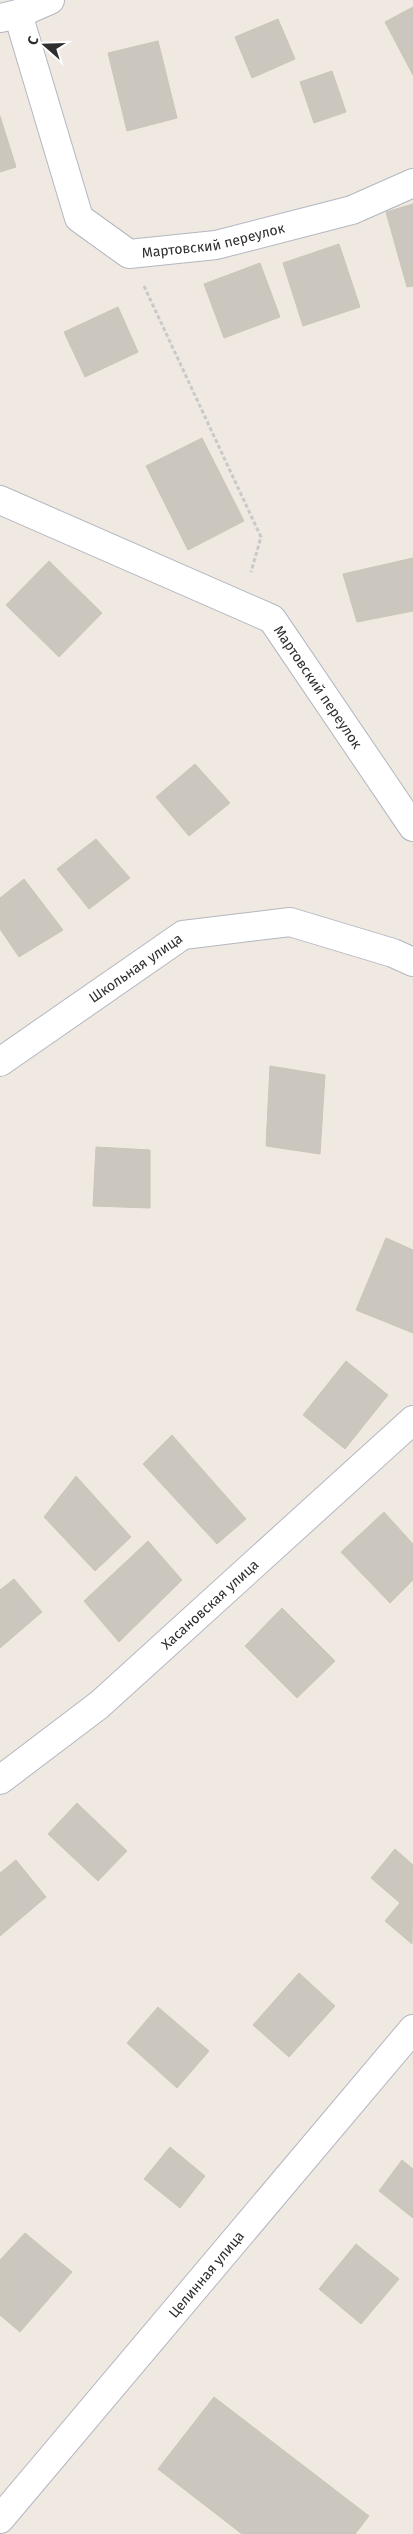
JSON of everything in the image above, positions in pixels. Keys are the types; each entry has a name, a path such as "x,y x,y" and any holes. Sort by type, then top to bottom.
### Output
{"street":[{"path":"9,16 50,0"},
{"name":"Мартовский переулок","path":"9,16 79,218 129,254 225,243 352,210 413,183"},
{"name":"Мартовский переулок","path":"0,500 272,619 413,827"},
{"name":"Школьная улица","path":"0,1062 183,935 290,922 393,953 413,962"},
{"name":"Хасановская улица","path":"0,1780 99,1705 413,1420"},
{"name":"Целинная улица","path":"0,2519 413,2029"}],"path":[{"path":"129,254 261,538 241,605"}],"building":[{"path":"413,7 413,75 385,22"},
{"path":"278,19 295,59 252,78 235,37"},
{"path":"158,41 177,118 127,131 108,53"},
{"path":"332,71 346,112 314,123 300,82"},
{"path":"0,116 16,167 0,172"},
{"path":"413,204 413,286 407,287 386,212"},
{"path":"339,244 360,307 303,326 283,263"},
{"path":"260,263 280,317 224,338 204,284"},
{"path":"118,307 138,352 85,377 64,332"},
{"path":"202,438 244,521 188,550 146,466"},
{"path":"413,558 413,611 357,622 343,574"},
{"path":"49,561 102,613 59,657 6,605"},
{"path":"195,764 230,803 189,836 156,797"},
{"path":"96,839 130,878 89,909 57,869"},
{"path":"24,879 63,930 19,957 0,929 0,898"},
{"path":"270,1066 325,1075 320,1154 266,1146"},
{"path":"96,1147 150,1150 150,1208 93,1206"},
{"path":"386,1238 413,1250 413,1333 356,1310"},
{"path":"346,1361 388,1395 345,1449 303,1415"},
{"path":"172,1435 246,1519 217,1544 143,1464"},
{"path":"76,1476 131,1537 95,1571 44,1517"},
{"path":"384,1512 413,1544 413,1580 390,1603 341,1552"},
{"path":"148,1541 182,1580 119,1642 84,1601"},
{"path":"14,1579 42,1612 0,1648 0,1590"},
{"path":"282,1608 335,1661 297,1698 245,1646"},
{"path":"77,1803 127,1851 98,1881 48,1834"},
{"path":"395,1849 413,1865 412,1944 385,1921 400,1903 371,1878"},
{"path":"16,1860 46,1897 0,1936 0,1873"},
{"path":"299,1973 335,2006 289,2057 253,2025"},
{"path":"158,2007 209,2051 177,2088 127,2043"},
{"path":"170,2147 205,2176 180,2208 144,2179"},
{"path":"402,2160 413,2169 413,2218 379,2191"},
{"path":"25,2233 72,2272 20,2332 0,2315 0,2260"},
{"path":"356,2244 399,2279 361,2324 319,2289"},
{"path":"214,2397 369,2516 355,2534 242,2534 158,2469"}]}
